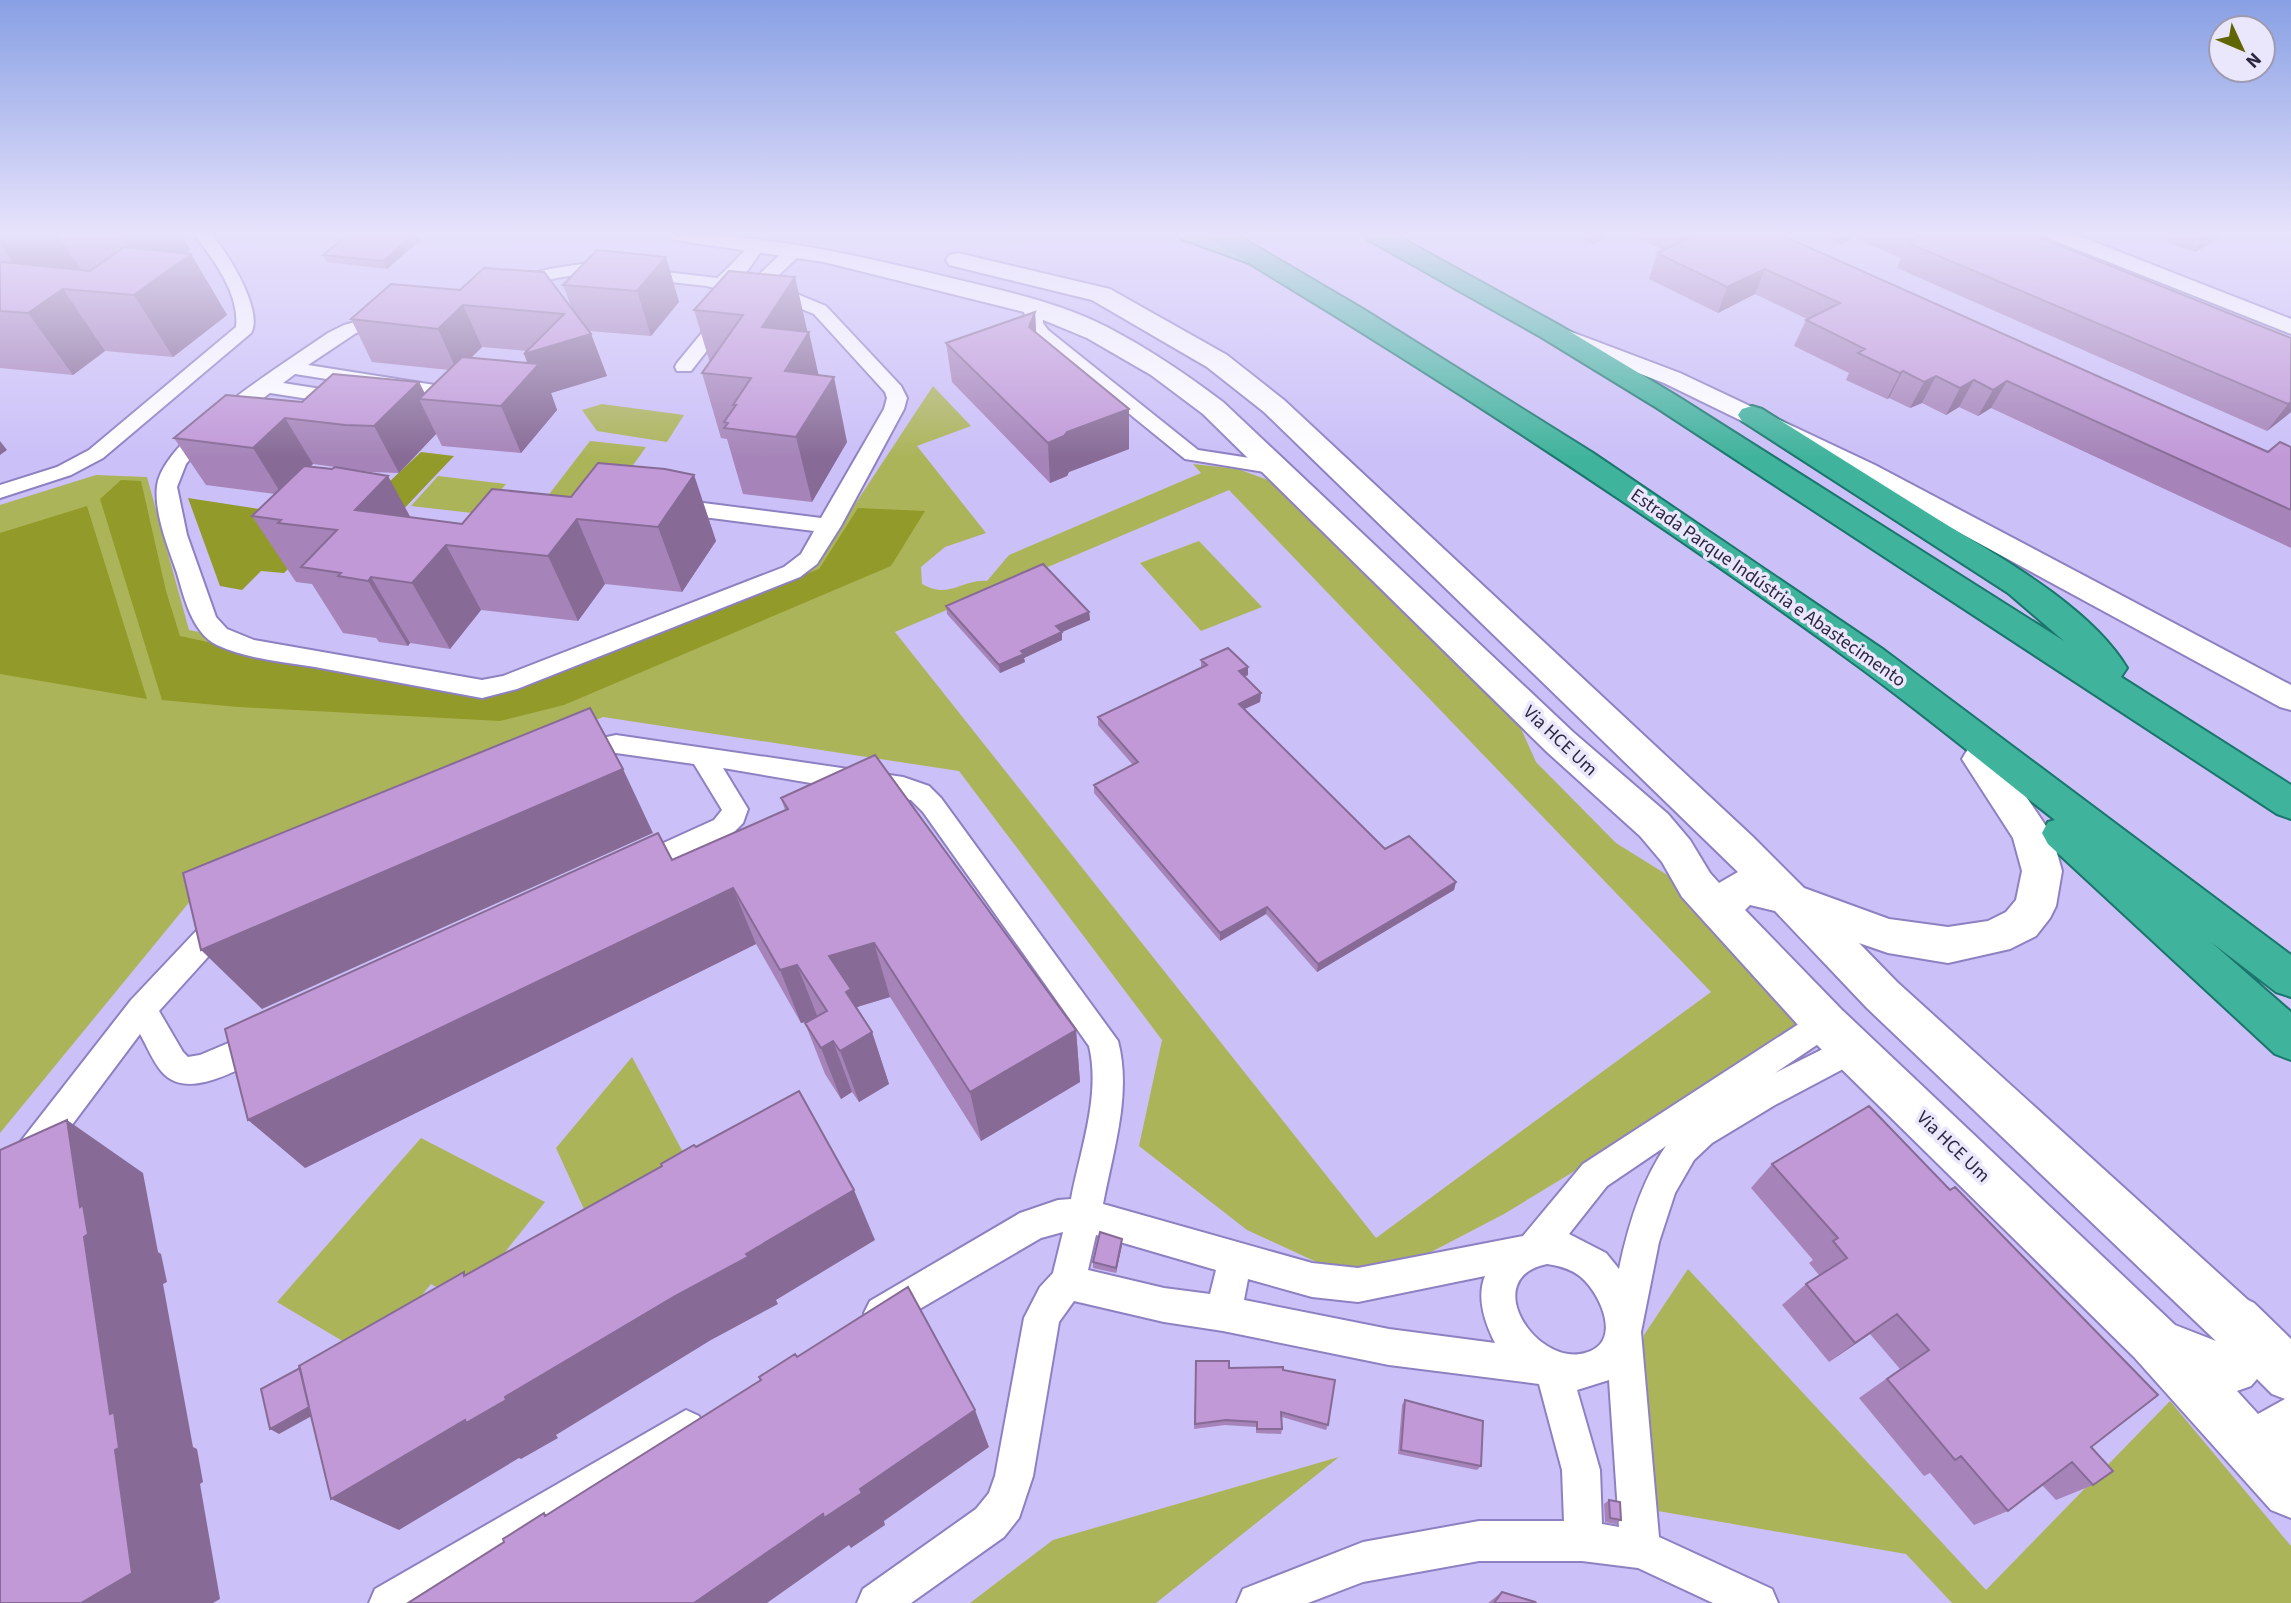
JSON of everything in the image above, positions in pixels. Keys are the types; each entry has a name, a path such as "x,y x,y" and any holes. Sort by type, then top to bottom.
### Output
{"highway":[{"name":"Estrada Parque Indústria e Abastecimento","path":"1344,309 1582,459 1872,659 2291,979"},
{"path":"1510,309 1667,402 2291,804"},
{"path":"1752,415 2020,585 2067,624 2149,711"},
{"path":"1872,659 2291,1040"}],"main road":[{"name":"Via HCE Um","path":"1040,309 1096,332 1161,369 1213,408 1560,742 1654,825 1676,851 1696,885 1838,1036 2152,1339 2283,1459"},
{"path":"1130,309 1217,361 1274,406 1738,847 1882,995 2236,1321 2291,1375"},
{"path":"1560,742 1594,754 1612,748 1620,735"},
{"path":"1721,911 1743,887 1785,898 1888,936 1948,945 1995,937 2021,924 2035,906 2042,871 2032,835 1981,759"},
{"path":"2152,1339 2197,1363 2221,1369 2232,1367 2242,1356 2244,1349 2236,1321"}],"street":[{"path":"0,492 64,471 96,454 245,329 247,319 243,309"},
{"path":"425,309 334,337 269,387 234,408 202,433 173,469 167,488 171,516 206,620 210,628 225,639 253,648 470,689 494,687 792,572 808,559 830,526 897,398 894,390 817,309"},
{"path":"684,368 731,309"},
{"path":"1033,309 1034,323 1042,334 1192,455 1276,468"},
{"path":"2246,309 2282,323"},
{"path":"1550,331 1672,378 1752,415 1903,491 2291,699"},
{"path":"294,368 434,390 438,396 427,406 405,408"},
{"path":"269,387 364,401"},
{"path":"648,503 830,526"},
{"path":"549,764 587,749 616,744 902,787 920,793 932,805 1103,1041 1109,1064 1108,1092 1084,1215 1068,1282 1052,1299 1042,1318 1014,1476 1005,1504 990,1523 877,1603"},
{"path":"611,879 730,822 735,809 703,757"},
{"path":"0,1194 142,1009 229,915 247,901"},
{"path":"142,1009 172,1062 183,1071 202,1069 289,1030"},
{"path":"1068,1282 1164,1305 1223,1313 1389,1347 1577,1373 1599,1367 1615,1352 1624,1327 1648,1215 1684,1148 1708,1128 1797,1075 1838,1036"},
{"path":"1582,1541 1584,1509 1581,1470 1551,1368 1532,1359 1505,1329 1499,1310 1498,1293 1502,1276 1510,1262 1530,1250 1595,1175 1838,1036"},
{"path":"854,1330 1032,1225 1058,1216 1084,1215 1312,1280 1358,1285 1530,1250 1556,1247 1576,1252 1595,1265 1610,1281 1620,1301 1640,1549"},
{"path":"1223,1313 1236,1259"},
{"path":"389,1603 710,1414"},
{"path":"1257,1603 1363,1562 1479,1541 1582,1541 1640,1549 1758,1603"}],"green space":[{"path":"933,386 971,426 917,446 986,533 945,547 921,567 922,584 932,588 948,590 987,581 1009,555 1201,473 1193,464 1238,469 1276,483 1518,722 1536,762 1616,843 1693,891 1809,1029 1504,1214 1410,1263 1336,1271 1247,1230 1139,1146 1162,1040 959,771 603,717 205,883 0,1133 0,505 96,475 147,477 189,630 477,688 815,565","holes":["1229,490 1711,992 1376,1238 895,632"]},
{"path":"602,404 684,415 667,442 597,431 582,410"},
{"path":"590,441 646,447 597,516 537,510"},
{"path":"421,452 454,456 381,533 298,559 284,573 261,571 242,590 220,586 188,498 272,511 389,482"},
{"path":"438,476 506,484 481,514 411,506"},
{"path":"121,480 141,481 166,591 180,636 412,686 476,697 719,609 819,569 858,508 925,511 891,566 564,705 500,721 238,707 162,700 100,499"},
{"path":"87,506 147,699 0,674 0,533"},
{"path":"1199,541 1262,607 1201,631 1140,563"},
{"path":"632,1057 685,1156 588,1218 556,1148"},
{"path":"421,1138 545,1202 464,1303 431,1284 371,1358 277,1302"},
{"path":"1688,1269 1986,1590 2170,1401 2291,1546 2291,1603 1952,1603 1906,1554 1635,1507 1629,1415 1644,1335"},
{"path":"1339,1457 1156,1603 970,1603 1053,1540"}],"building":[{"path":"0,309 34,309 28,313 0,311"},
{"path":"363,309 459,309 438,329 351,319"},
{"path":"506,309 572,309 591,334 524,354 564,314"},
{"path":"774,309 762,327 809,332 785,371 834,377 796,437 724,428 728,423 724,422 736,405 733,405 751,378 702,373 743,315 694,310"},
{"path":"1828,309 1947,309 2268,452 2280,442 2291,447 2291,510 2007,381 1993,390 1974,380 1960,388 1936,376 1924,382 1858,353 1865,349 1806,320"},
{"path":"2063,309 2218,309 2291,338 2291,402 2288,404"},
{"path":"1035,312 1029,327 1129,409 1067,432 1048,443 946,343"},
{"path":"462,357 539,364 501,406 419,399"},
{"path":"333,374 419,382 374,426 285,418 253,448 174,438 226,395 302,402"},
{"path":"598,463 665,469 694,475 658,527 577,519 548,556 446,545 412,583 371,577 368,581 338,576 341,573 301,567 337,530 278,523 281,520 252,516 304,466 335,467 388,476 355,510 462,524 492,489 571,497"},
{"path":"1043,564 1089,612 1056,626 1062,632 1021,651 1024,654 999,665 946,606"},
{"path":"1228,648 1248,667 1239,671 1261,693 1239,704 1385,849 1409,836 1456,882 1318,964 1267,907 1220,933 1094,785 1138,762 1098,717 1207,665 1201,660"},
{"path":"590,708 623,769 201,950 183,873"},
{"path":"875,755 1076,1030 970,1092 874,943 829,956 851,989 846,992 872,1032 840,1051 833,1041 821,1048 805,1023 827,1011 797,965 780,970 733,888 248,1120 225,1029 658,833 672,860 788,809 781,798"},
{"path":"799,1091 854,1190 746,1254 748,1257 675,1296 505,1397 506,1400 466,1423 465,1420 331,1499 299,1366 464,1272 464,1276 662,1166 661,1164 694,1145 696,1147"},
{"path":"1869,1106 1950,1190 1955,1187 2158,1395 2091,1447 2113,1471 2093,1485 2072,1462 2008,1511 1961,1456 1955,1460 1887,1379 1929,1350 1897,1314 1855,1343 1806,1284 1847,1258 1833,1241 1838,1238 1772,1164"},
{"path":"67,1120 80,1207 83,1205 88,1234 84,1237 110,1414 114,1412 119,1448 115,1450 132,1573 81,1603 0,1603 0,1150"},
{"path":"1100,1232 1122,1239 1116,1268 1093,1262"},
{"path":"908,1287 975,1410 860,1489 862,1493 824,1518 823,1514 694,1603 408,1603 504,1542 503,1539 544,1513 545,1516 761,1380 759,1377 795,1354 797,1357"},
{"path":"1196,1361 1229,1361 1229,1368 1283,1367 1283,1370 1335,1380 1328,1425 1281,1412 1282,1429 1257,1429 1257,1422 1226,1420 1195,1424"},
{"path":"300,1368 309,1407 270,1429 261,1389"},
{"path":"1405,1400 1483,1421 1481,1466 1401,1450"},
{"path":"1609,1500 1620,1502 1621,1520 1610,1518"},
{"path":"1502,1592 1535,1602 1536,1603 1494,1603"}]}
